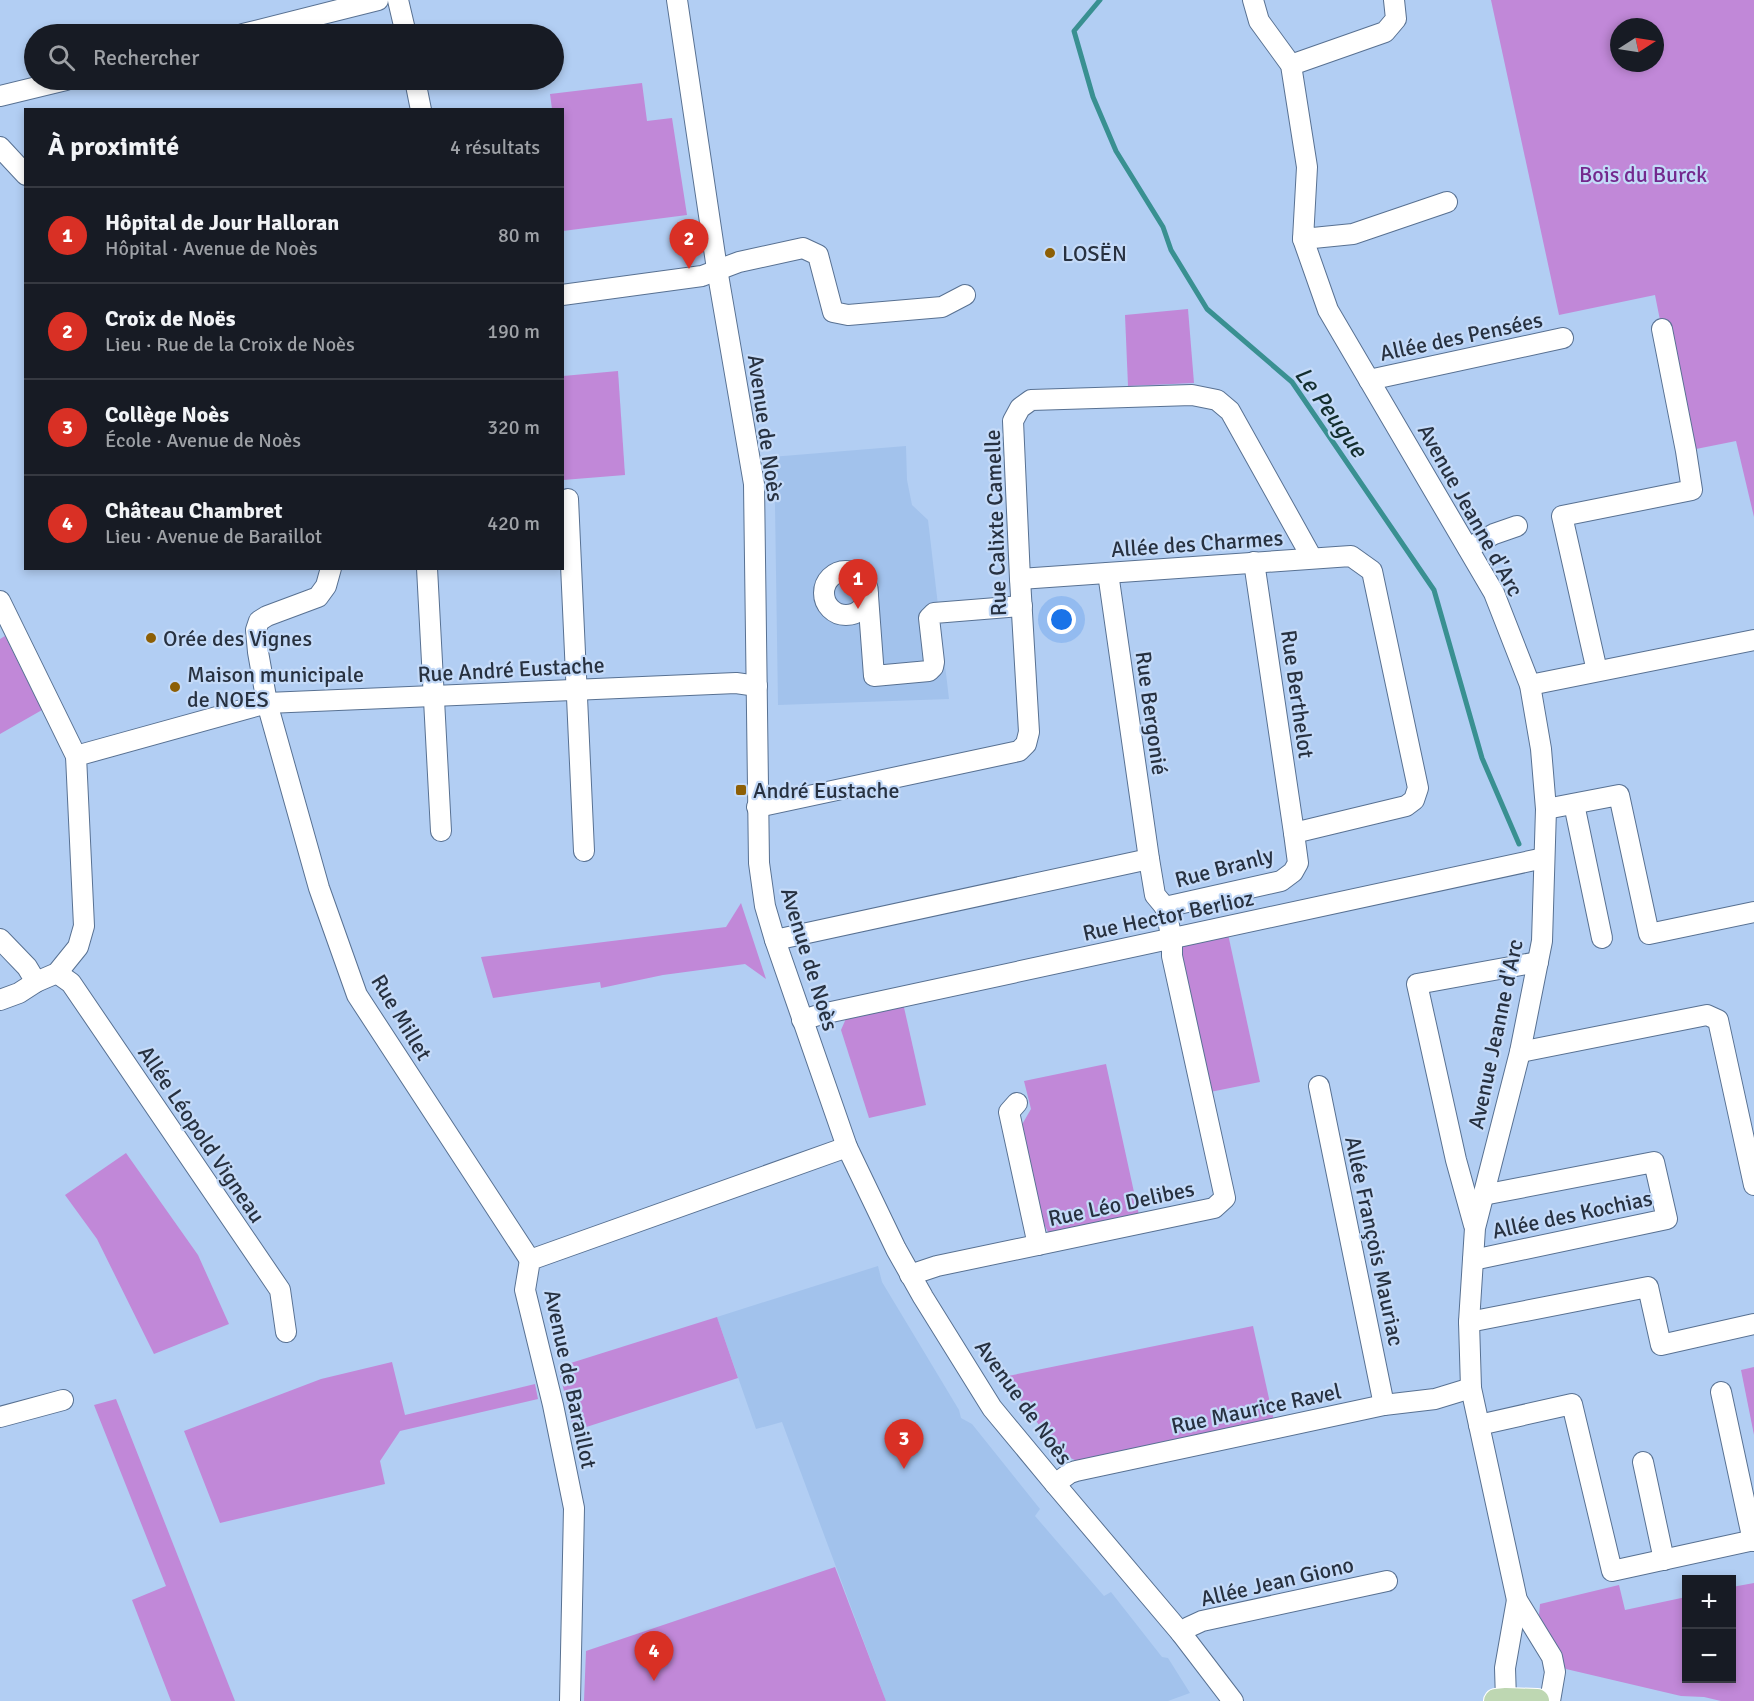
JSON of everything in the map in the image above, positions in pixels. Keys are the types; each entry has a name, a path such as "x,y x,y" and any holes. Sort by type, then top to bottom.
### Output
{"main road":[{"path":"1501,1700 1537,1701"}],"street":[{"path":"283,24 378,0"},
{"path":"398,0 404,24"},
{"name":"Avenue de Noès","path":"677,0 717,269 754,484 759,863 765,906 775,940 847,1148 910,1275 992,1408 1181,1633 1233,1701"},
{"path":"1253,0 1259,21 1291,65 1307,167 1303,239 1353,234 1447,202"},
{"path":"1291,65 1385,32 1396,19 1394,0"},
{"path":"0,96 25,90"},
{"path":"417,90 421,108"},
{"path":"0,147 24,173"},
{"name":"Avenue Jeanne d'Arc","path":"1303,239 1328,310 1494,592 1530,685 1541,749 1546,809 1542,941 1520,1052 1475,1228 1469,1322 1471,1388 1517,1600 1552,1657 1555,1672 1550,1701"},
{"path":"564,296 702,276 739,261 803,248 818,255 833,312 848,315 942,307 965,295"},
{"path":"1597,671 1563,516 1692,490 1662,329"},
{"name":"Allée des Pensées","path":"1369,380 1563,338"},
{"name":"Rue Calixte Camelle","path":"757,807 1019,751 1026,744 1029,732 1013,421 1020,408 1032,400 1192,395 1218,400 1230,411 1312,558"},
{"path":"568,499 584,851"},
{"path":"1468,548 1494,534 1517,526"},
{"name":"Allée des Charmes","path":"1020,579 1351,556 1372,571"},
{"name":"Rue Berthelot","path":"1254,562 1294,833"},
{"name":"Rue Millet","path":"330,570 326,586 318,597 267,616 259,621 256,630 267,703 319,888 357,995 530,1260"},
{"path":"428,570 441,831"},
{"name":"Rue Branly","path":"775,940 1149,859 1155,895 1165,907 1281,881 1293,872 1298,863 1294,833 1406,807 1414,800 1418,788 1372,571"},
{"name":"Rue Bergonié","path":"1107,573 1149,859"},
{"path":"868,597 874,676 929,671 933,667 929,618 934,613 1022,606"},
{"path":"0,601 76,756 84,926 78,947 57,973 36,982 19,993 0,1000"},
{"path":"1530,685 1754,640"},
{"name":"Rue André Eustache","path":"76,756 267,703 736,683 757,686"},
{"path":"1546,809 1619,795 1649,934 1754,912"},
{"path":"1574,804 1602,938"},
{"name":"Rue Hector Berlioz","path":"802,1020 1544,858"},
{"name":"Rue Léo Delibes","path":"910,1275 928,1268 1214,1208 1225,1198 1172,956 1172,939 1165,907"},
{"path":"0,939 27,967 36,982"},
{"path":"1475,1228 1456,1160 1417,984 1538,962"},
{"name":"Allée Léopold Vigneau","path":"57,973 70,983 280,1290 286,1332"},
{"path":"1520,1052 1707,1015 1718,1020 1754,1185"},
{"name":"Allée François Mauriac","path":"1319,1086 1384,1405"},
{"path":"1017,1103 1009,1112 1038,1245"},
{"name":"Avenue de Baraillot","path":"570,1701 574,1508 553,1405 525,1290 530,1260 847,1148"},
{"name":"Allée des Kochias","path":"1473,1260 1667,1219 1654,1162 1482,1195"},
{"path":"1469,1322 1648,1287 1661,1345 1754,1324"},
{"name":"Rue Maurice Ravel","path":"1055,1484 1076,1471 1384,1405 1436,1399 1471,1388"},
{"path":"1479,1425 1572,1404 1612,1571 1754,1540 1721,1392"},
{"path":"0,1417 63,1400"},
{"path":"1643,1462 1664,1560"},
{"name":"Allée Jean Giono","path":"1181,1633 1202,1622 1386,1581"},
{"name":"Avenue Jeanne d'Arc","path":"1501,1700 1517,1600"}],"shaded area":[{"path":"906,446 907,480 912,505 928,520 949,699 778,705 775,505 771,457"},
{"path":"878,1266 882,1282 959,1410 961,1418 972,1424 1040,1509 1035,1516 1104,1596 1111,1592 1162,1657 1168,1658 1190,1693 1168,1701 886,1701 782,1422 756,1429 717,1317"}],"green space":[{"name":"Bois du Burck","path":"1491,0 1754,0 1754,517 1736,441 1686,451 1655,295 1559,315"},
{"path":"642,83 647,121 672,118 687,215 564,231 564,108 552,108 550,94"},
{"path":"1188,309 1194,383 1128,386 1125,315"},
{"path":"618,371 625,475 564,480 564,376"},
{"path":"5,636 42,710 0,734 0,639"},
{"path":"741,903 766,979 745,964 663,975 601,988 600,982 493,998 481,957 726,927"},
{"path":"1228,934 1260,1082 1210,1092 1181,956 1181,945"},
{"path":"903,1003 926,1105 869,1118 841,1030 848,1014"},
{"path":"1106,1064 1139,1215 1048,1232 1041,1221 1020,1128 1031,1109 1024,1081"},
{"path":"126,1153 198,1255 229,1324 154,1354 97,1239 65,1195"},
{"path":"717,1317 738,1378 574,1431 558,1367"},
{"path":"1253,1326 1274,1421 1081,1463 1060,1453 1003,1377"},
{"path":"392,1362 405,1415 535,1384 538,1399 400,1431 380,1461 385,1484 220,1523 184,1431 321,1379"},
{"path":"1754,1367 1754,1435 1741,1370"},
{"path":"116,1399 235,1701 171,1701 132,1600 166,1586 94,1405"},
{"path":"835,1567 886,1701 584,1701 586,1651"},
{"path":"1754,1583 1754,1701 1721,1701 1704,1697 1681,1696 1566,1669 1539,1615 1540,1604 1619,1585 1625,1610 1682,1598 1682,1683 1736,1683 1736,1586"}],"waterway":[{"name":"Le Peugue","path":"1100,0 1074,31 1093,97 1116,151 1163,227 1171,250 1207,309 1292,382 1434,590 1482,758 1519,844"}],"place":[{"name":"LOSËN","path":"1050,253"},
{"name":"Croix de Noës","path":"689,269"},
{"name":"Hôpital de Jour Halloran","path":"858,609"},
{"name":"Orée des Vignes","path":"151,638"},
{"name":"Maison municipale de NOES","path":"175,687"},
{"name":"André Eustache","path":"741,790"},
{"name":"Collège Noès","path":"904,1469"},
{"name":"Château Chambret","path":"654,1681"}]}
